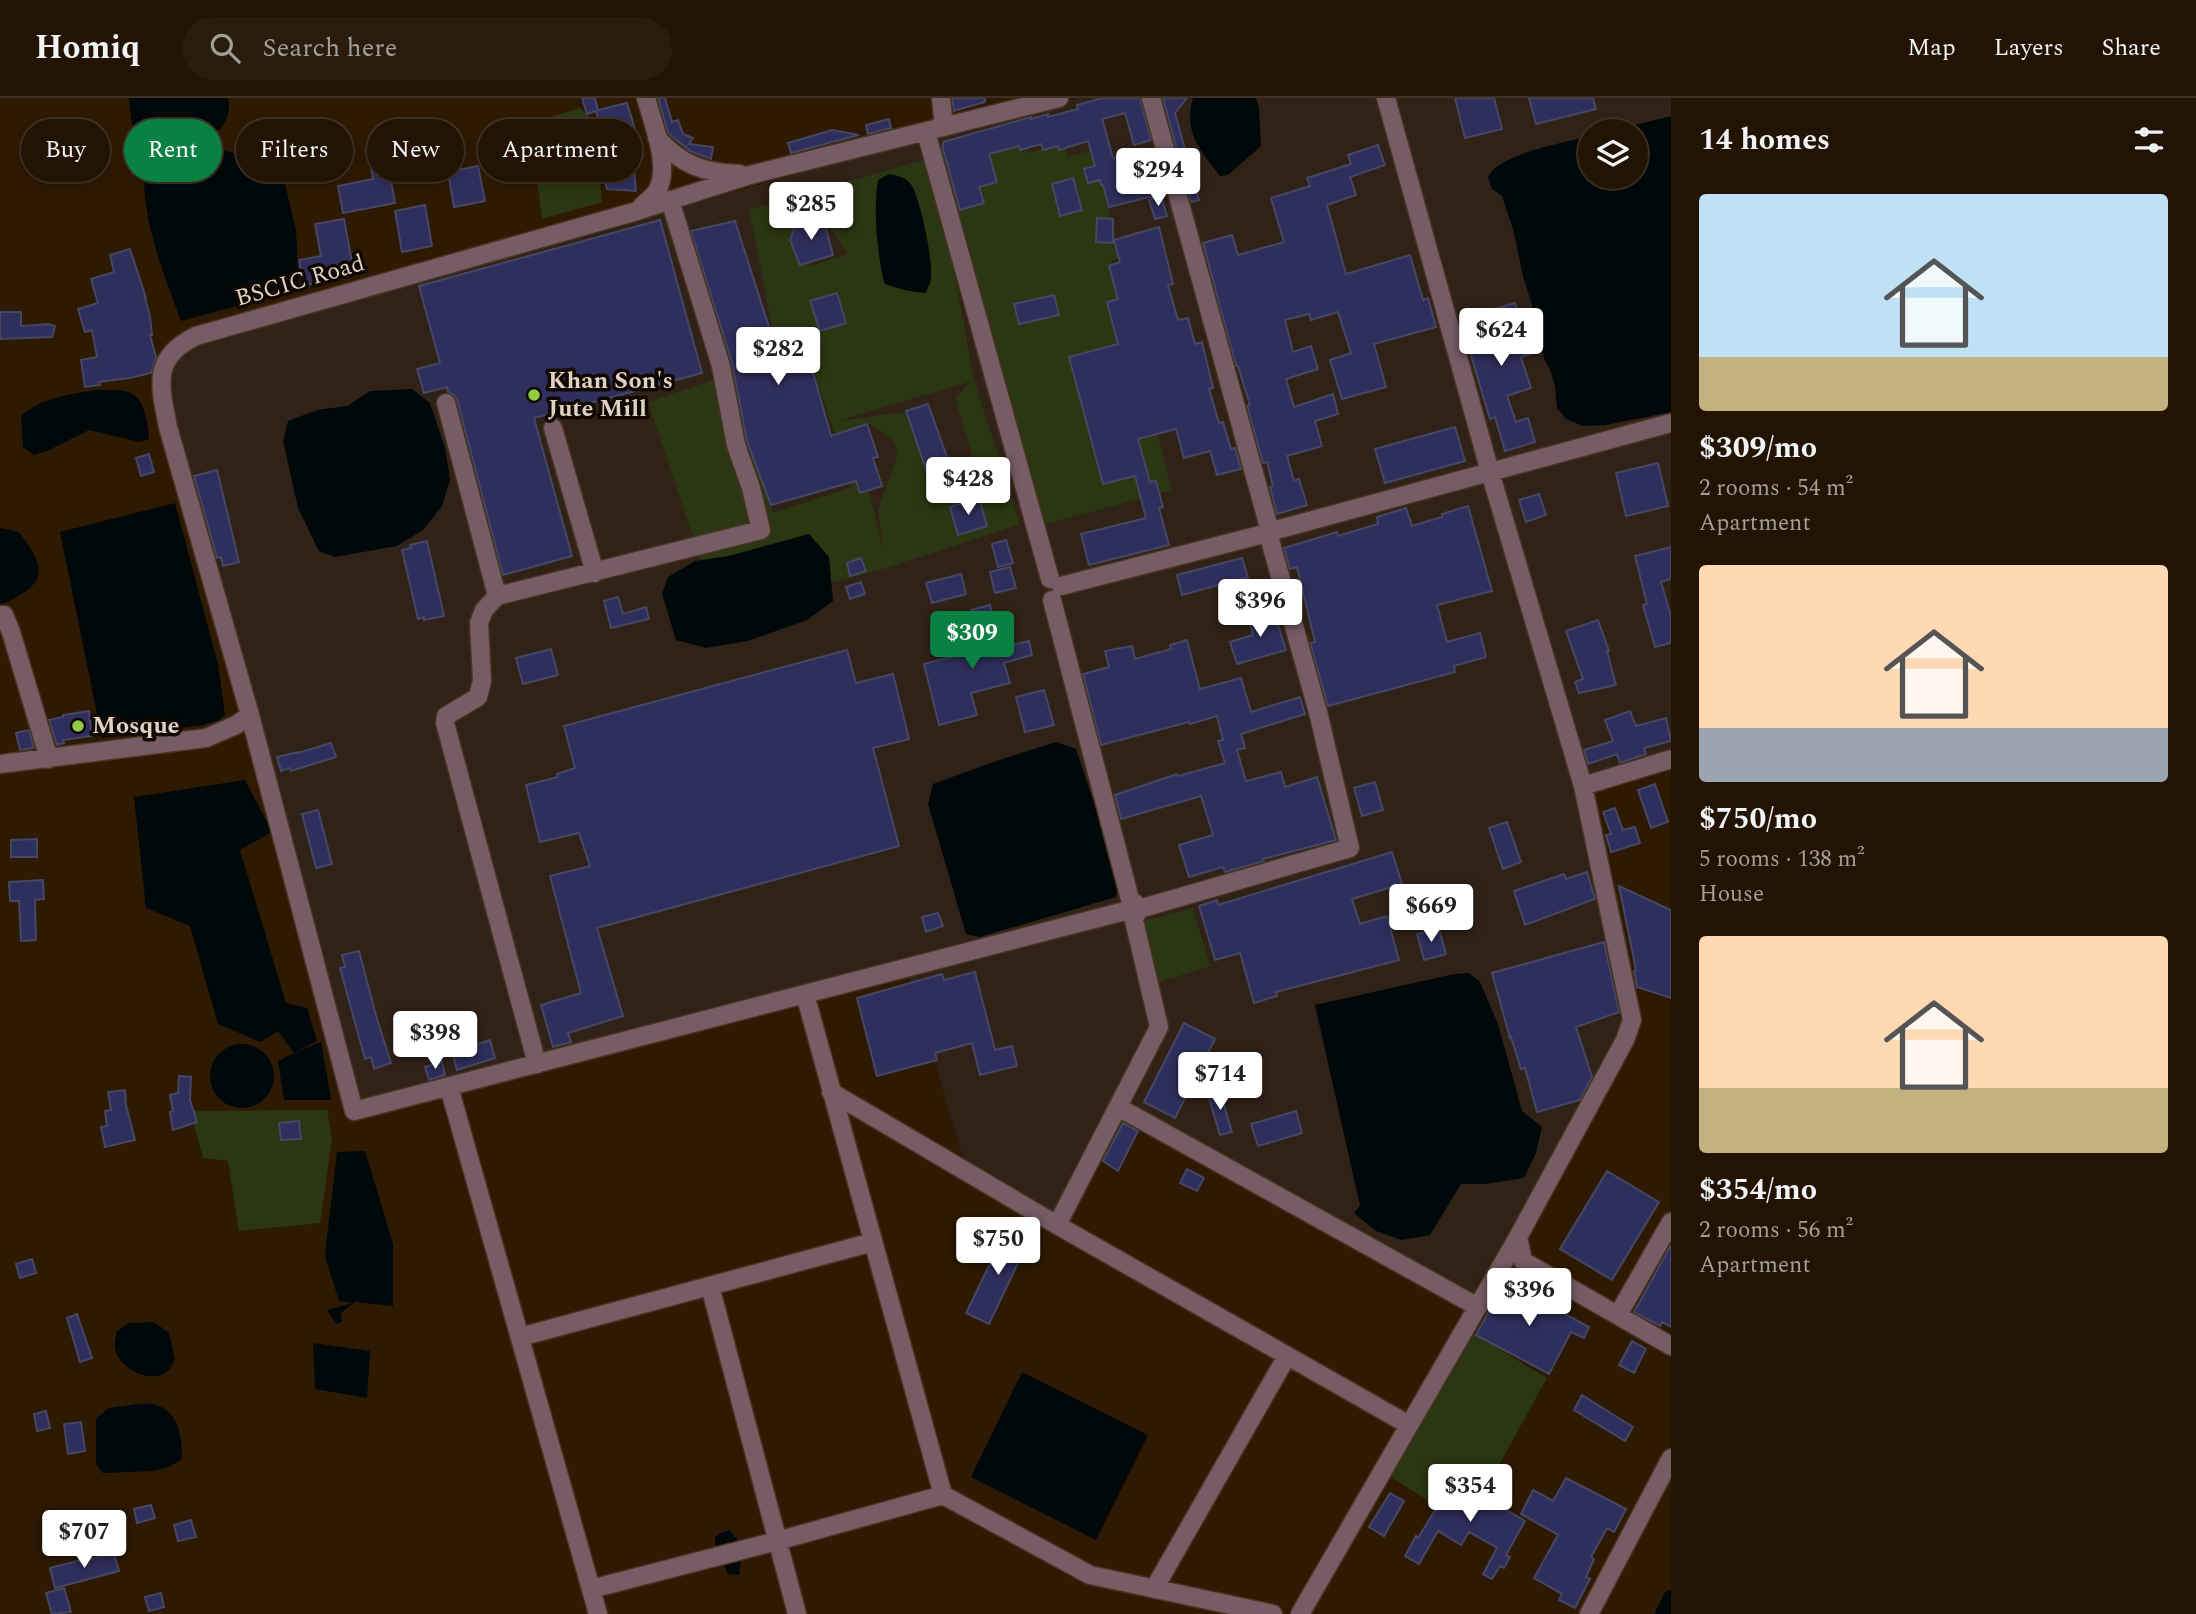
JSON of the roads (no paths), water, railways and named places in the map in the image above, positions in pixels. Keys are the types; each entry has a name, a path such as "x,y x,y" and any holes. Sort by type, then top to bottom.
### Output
{"street":[{"path":"637,211 656,192 663,173 646,98"},
{"path":"941,98 944,127"},
{"name":"BSCIC Road","path":"449,1087 354,1111 250,715 168,427 160,384 162,369 178,345 196,336 637,211 750,175 1059,98"},
{"path":"598,1614 449,1087 1132,910 1350,848 1319,716 1151,98"},
{"path":"1300,1614 1518,1237 1625,1040 1632,1020 1583,786 1490,472 1386,98"},
{"path":"926,132 1055,588 1158,1027 1057,1225"},
{"path":"657,138 682,161 703,170 750,175"},
{"path":"537,1064 444,723 446,716 478,697 482,681 479,624 484,610 498,596 761,530 751,488 736,445 720,366 670,200"},
{"path":"446,403 498,596"},
{"path":"1055,588 1671,423"},
{"path":"553,428 596,573"},
{"path":"0,615 4,615 11,632 49,759"},
{"path":"0,764 206,738 236,725 250,715"},
{"path":"1583,786 1671,759"},
{"path":"805,994 943,1494"},
{"path":"831,1092 1057,1225 1409,1425"},
{"path":"1118,1107 1478,1307"},
{"path":"1618,1315 1671,1222"},
{"path":"1518,1237 1523,1261 1671,1346"},
{"path":"520,1337 873,1242"},
{"path":"710,1286 797,1614"},
{"path":"1154,1589 1287,1356"},
{"path":"1589,1614 1671,1458"},
{"path":"591,1589 777,1541 943,1494 1090,1575 1273,1614"}],"waterway":[{"path":"1663,1614 1671,1598"}],"place":[{"name":"Khan Son's Jute Mill","path":"534,395"},
{"name":"Mosque","path":"78,726"}]}
